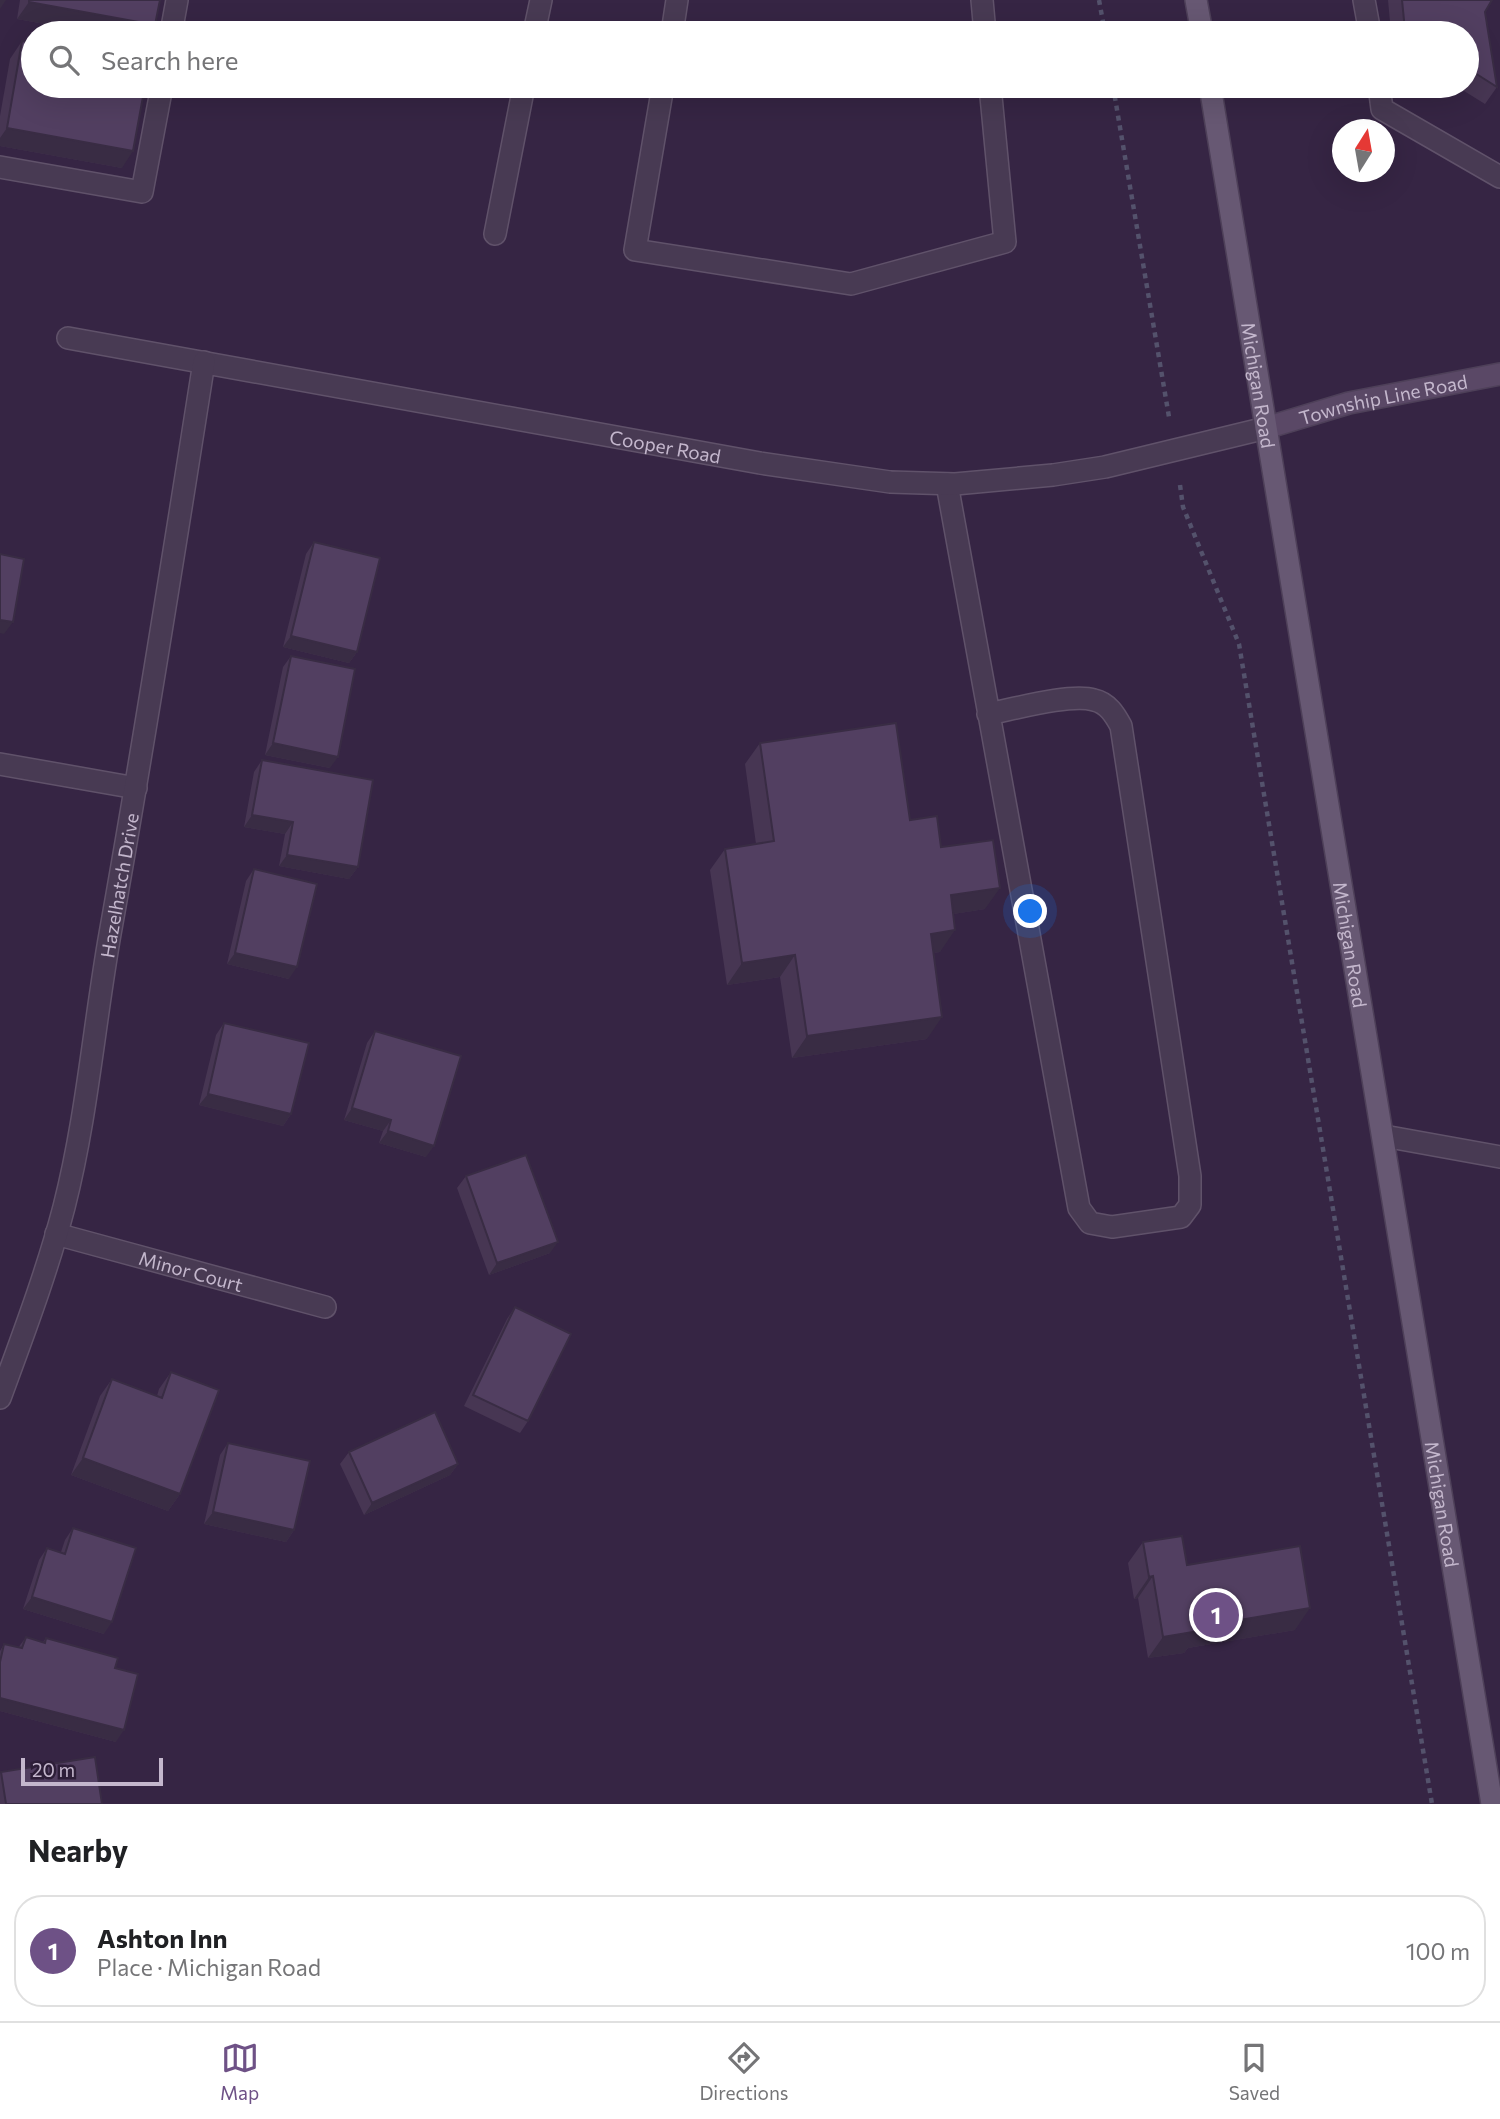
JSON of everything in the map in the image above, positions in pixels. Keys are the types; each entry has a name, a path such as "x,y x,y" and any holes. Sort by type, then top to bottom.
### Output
{"main road":[{"path":"1196,0 1200,21"},
{"name":"Michigan Road","path":"1212,98 1493,1804"},
{"name":"Township Line Road","path":"1266,428 1349,403 1500,374"}],"street":[{"path":"173,21 177,0"},
{"path":"537,21 541,0"},
{"path":"674,21 677,0"},
{"path":"982,0 984,21"},
{"path":"1364,0 1368,21"},
{"path":"0,167 142,192 160,98"},
{"path":"495,234 522,98"},
{"path":"661,98 635,250 851,284 1005,242 991,98"},
{"path":"1380,98 1382,109 1500,177"},
{"name":"Cooper Road","path":"68,338 818,473 890,482 947,484 1052,475 1105,467 1266,428"},
{"name":"Hazelhatch Drive","path":"0,1398 56,1234 82,1124 95,1019 136,788 204,362"},
{"path":"947,484 988,714 1080,1208 1090,1223 1112,1227 1181,1217 1190,1205 1190,1176 1121,726 1112,710 1095,700 1073,699 988,714"},
{"path":"0,764 136,788"},
{"path":"1384,1136 1500,1157"},
{"name":"Minor Court","path":"56,1234 325,1307"}],"path":[{"path":"1099,0 1103,21"},
{"path":"1115,98 1156,344"},
{"path":"1183,507 1239,645 1432,1804"}],"building":[{"path":"160,0 156,21 133,21 29,2"},
{"path":"1402,0 1492,0 1485,12 1497,87 1479,76 1479,21 1404,21"},
{"path":"21,47 21,98 143,98 133,151 7,128"},
{"path":"314,542 380,558 357,652 291,636"},
{"path":"0,554 24,559 13,622 0,620"},
{"path":"291,656 355,669 338,757 273,743"},
{"path":"896,723 910,820 937,816 941,847 993,840 1000,888 951,895 955,930 931,934 942,1017 807,1036 795,955 742,963 725,849 774,841 760,743"},
{"path":"262,760 373,780 358,867 287,855 293,822 252,815"},
{"path":"254,869 317,884 297,967 235,953"},
{"path":"224,1023 309,1043 291,1114 208,1094"},
{"path":"375,1031 461,1056 434,1146 388,1131 391,1120 352,1108"},
{"path":"526,1155 558,1242 497,1263 466,1176"},
{"path":"515,1307 571,1334 528,1421 473,1395"},
{"path":"171,1372 219,1390 180,1494 83,1458 112,1379 162,1398"},
{"path":"435,1412 458,1464 372,1503 349,1452"},
{"path":"228,1443 310,1461 294,1530 213,1512"},
{"path":"73,1528 136,1548 112,1622 32,1597 47,1548 65,1554"},
{"path":"1182,1536 1187,1565 1300,1546 1310,1608 1198,1627 1199,1631 1163,1637 1153,1576 1149,1577 1143,1542"},
{"path":"26,1637 45,1643 46,1638 118,1658 115,1668 138,1674 124,1730 0,1698 0,1662 4,1644 22,1648"},
{"path":"95,1757 102,1804 6,1804 1,1772"}],"place":[{"name":"Ashton Inn","path":"1216,1615"}]}
